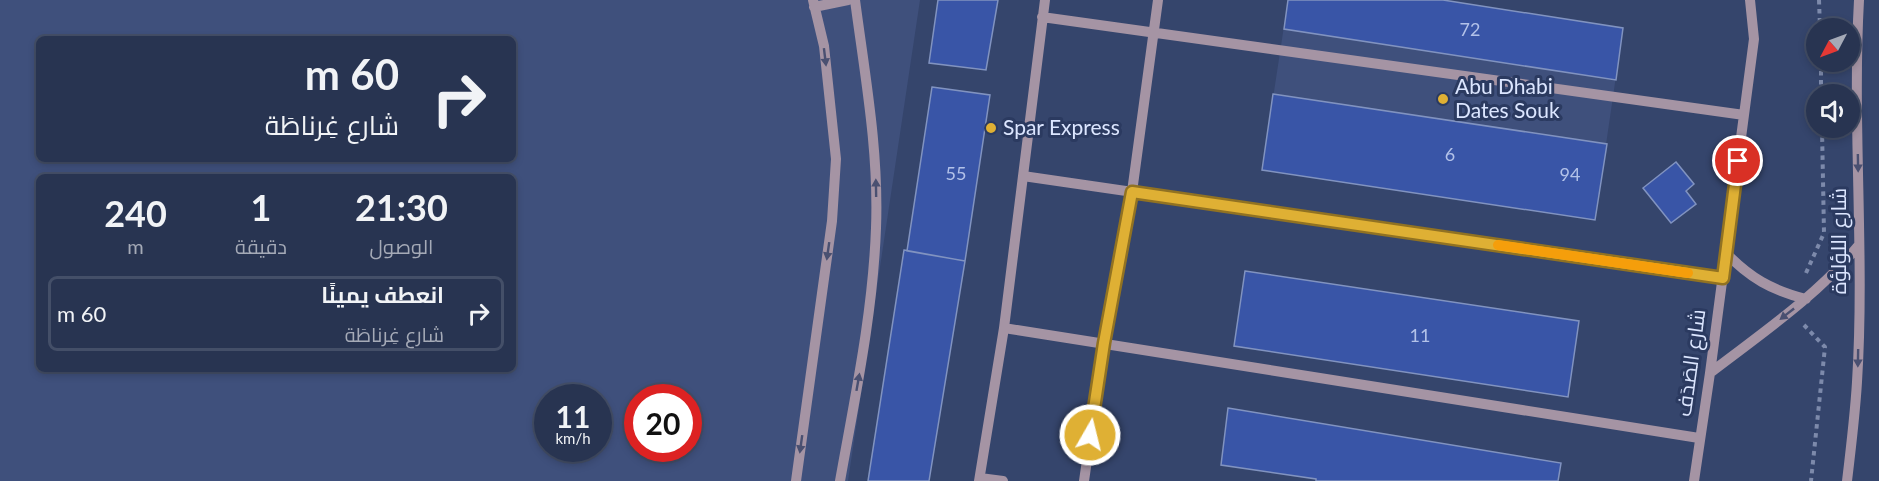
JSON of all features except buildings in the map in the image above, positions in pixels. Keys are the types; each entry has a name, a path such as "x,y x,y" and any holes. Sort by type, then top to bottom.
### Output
{"street":[{"path":"796,481 832,221 836,159 824,46 814,3 848,0"},
{"path":"840,481 871,308 876,226 875,147 855,0"},
{"path":"1003,481 980,479 1004,328 1045,0"},
{"path":"1084,481 1104,343 1132,192 1158,0"},
{"name":"شارع الصَدَف","path":"1694,481 1755,39 1750,0"},
{"name":"شارع اللؤلؤة","path":"1847,481 1857,381 1859,0"},
{"path":"1042,17 1744,115"},
{"path":"1023,176 1723,278"},
{"path":"1710,373 1806,299 1829,279 1859,244"},
{"path":"1725,252 1761,283 1783,293 1806,299"},
{"path":"1004,328 1700,438"}],"path":[{"path":"1819,0 1820,18"},
{"path":"1805,274 1824,233 1822,138"},
{"path":"1804,325 1825,347 1811,481"}],"shaded area":[{"path":"0,0 920,0 848,481 0,481"},
{"name":"Abu Dhabi Dates Souk","path":"1288,0 1443,0 1623,28 1595,220 1262,170"}],"slow traffic":[{"path":"1498,245 1688,273"}],"place":[{"name":"Abu Dhabi Dates Souk","path":"1443,99"},
{"name":"Spar Express","path":"991,128"}],"route":[{"path":"1090,435 1104,343 1132,192 1723,278 1738,161"}]}
